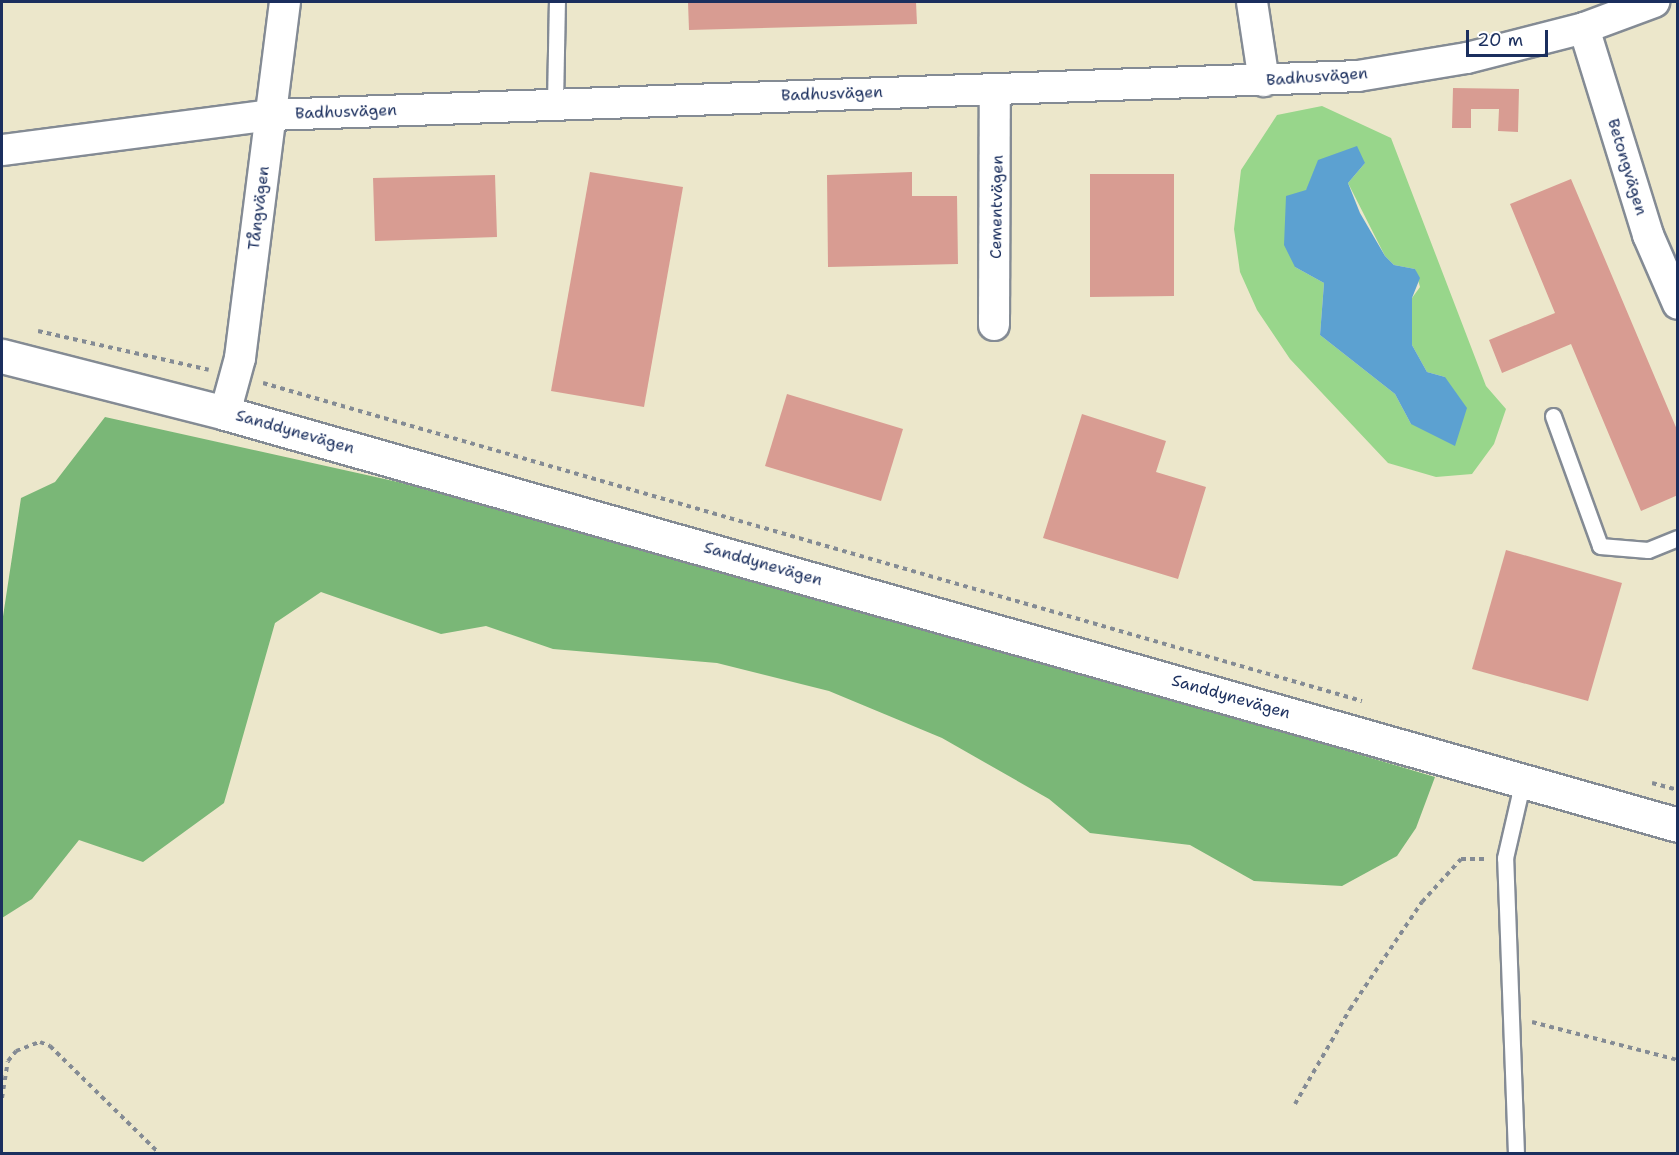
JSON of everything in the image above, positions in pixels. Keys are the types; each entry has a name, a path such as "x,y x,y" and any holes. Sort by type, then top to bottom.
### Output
{"street":[{"name":"Tångvägen","path":"225,412 236,376 285,2"},
{"path":"1252,2 1264,81"},
{"name":"Badhusvägen","path":"2,150 271,115 1358,76 1467,58 1584,28 1654,2"},
{"name":"Betongvägen","path":"1584,28 1648,235 1677,304"},
{"name":"Cementvägen","path":"994,326 995,89"},
{"name":"Sanddynevägen","path":"2,356 225,412 1677,825"}],"lane":[{"path":"555,104 557,2"},
{"path":"1553,416 1600,546 1648,550 1677,538"},
{"path":"1516,1154 1508,1018 1505,858 1523,780"}],"path":[{"path":"29,330 236,376 1366,702"},
{"path":"1645,782 1677,790"},
{"path":"1295,1104 1350,1009 1451,867 1461,859 1505,858"},
{"path":"1508,1018 1677,1060"},
{"path":"2,1098 8,1061 16,1051 40,1042 50,1046 160,1154"}],"green space":[{"path":"1322,106 1391,138 1486,386 1506,409 1494,444 1472,474 1436,477 1388,463 1290,359 1257,310 1240,272 1234,229 1241,170 1277,115","holes":["1365,163 1348,183 1385,256 1394,265 1415,269 1420,287 1412,298 1412,345 1427,372 1445,377 1411,424 1395,394 1320,335 1324,283 1295,267 1306,190"]},
{"path":"105,417 398,482 1005,649 1435,777 1416,828 1397,856 1342,886 1254,881 1190,845 1090,833 1049,799 942,738 829,691 717,663 553,649 486,626 441,634 321,592 275,623 224,803 143,862 79,840 32,899 2,918 2,623 21,498 55,482"}],"water":[{"path":"1357,146 1365,163 1348,183 1360,213 1385,256 1394,265 1415,269 1420,278 1412,298 1412,345 1427,372 1445,377 1467,408 1455,446 1411,424 1395,394 1320,335 1324,283 1295,267 1284,245 1286,196 1306,190 1318,160"}],"building":[{"path":"688,2 916,2 917,24 689,30"},
{"path":"1453,88 1519,89 1518,132 1498,131 1499,109 1471,109 1471,128 1452,128"},
{"path":"590,172 683,187 644,407 551,391"},
{"path":"912,172 912,196 957,196 958,264 828,267 827,175"},
{"path":"1090,174 1174,174 1174,296 1090,297"},
{"path":"495,175 497,237 375,241 373,178"},
{"path":"1571,179 1678,432 1678,495 1641,511 1571,344 1502,373 1489,340 1555,313 1510,204"},
{"path":"787,394 903,429 881,501 765,466"},
{"path":"1082,414 1166,441 1156,472 1206,487 1178,579 1043,538"},
{"path":"1506,550 1622,583 1588,701 1472,669"}]}
